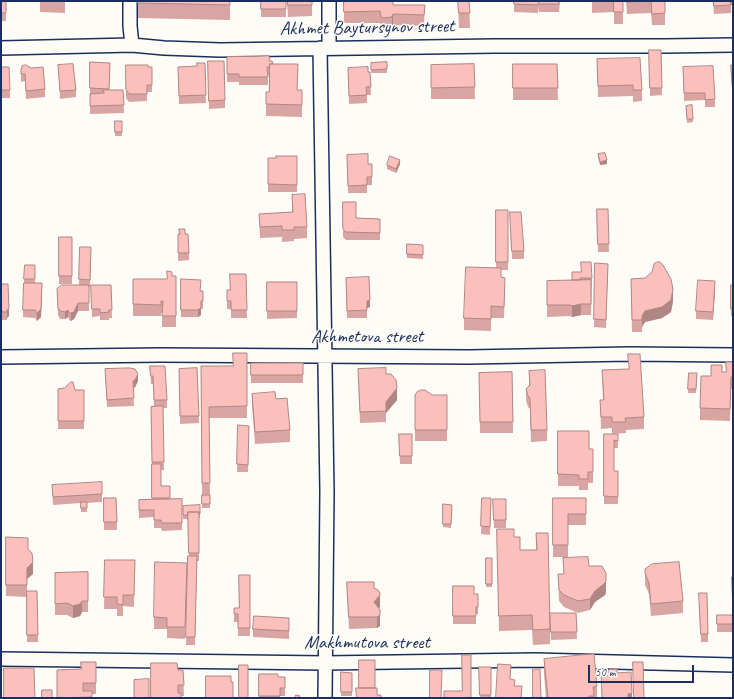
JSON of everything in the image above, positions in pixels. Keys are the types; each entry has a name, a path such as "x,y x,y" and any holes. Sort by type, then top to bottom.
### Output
{"street":[{"path":"130,1 132,45"},
{"path":"325,698 327,492 324,356 325,48 329,1"},
{"name":"Akhmet Baytursynov street","path":"1,48 132,45 220,50 733,45"},
{"name":"Akhmetova street","path":"1,357 160,355 470,357 629,354 733,355"},
{"name":"Makhmutova street","path":"1,659 325,664 535,660 733,665"}],"building":[{"path":"1,1 6,1 6,13 1,13"},
{"path":"138,1 230,1 230,5 138,3"},
{"path":"261,1 286,1 286,9 261,9"},
{"path":"288,1 312,1 312,5 288,5"},
{"path":"344,1 393,1 393,5 425,5 424,15 393,14 392,17 383,18 381,17 380,11 344,12"},
{"path":"458,1 469,1 470,13 459,13"},
{"path":"514,1 539,1 538,5 514,4"},
{"path":"539,1 559,1 559,4 539,4"},
{"path":"614,1 623,1 623,12 614,12"},
{"path":"626,1 651,1 627,2"},
{"path":"651,1 665,1 665,13 652,14"},
{"path":"714,1 730,1 731,5 714,6"},
{"path":"649,50 661,50 662,88 650,88"},
{"path":"269,56 270,61 272,61 273,64 270,64 269,67 267,67 268,77 239,77 239,74 227,74 227,57"},
{"path":"640,58 642,90 633,90 633,85 598,86 597,59"},
{"path":"208,61 224,61 225,100 209,101"},
{"path":"90,62 110,63 109,89 90,88"},
{"path":"387,62 387,69 371,70 371,63"},
{"path":"197,63 205,63 206,95 179,96 178,67 197,66"},
{"path":"73,64 76,90 60,91 58,65"},
{"path":"270,64 298,64 297,90 302,90 302,105 266,104 266,92 269,92"},
{"path":"474,64 475,87 431,88 431,65"},
{"path":"513,64 557,64 558,88 513,88"},
{"path":"26,65 31,68 43,67 45,89 26,91 25,74 21,74 21,70 22,66"},
{"path":"126,65 148,65 148,67 152,67 152,85 147,85 147,94 129,94 126,90"},
{"path":"731,65 733,65 733,92"},
{"path":"713,66 715,99 705,100 705,93 684,93 683,67"},
{"path":"1,67 9,67 10,90 1,90"},
{"path":"368,67 368,72 370,72 371,87 366,87 367,95 349,96 348,68"},
{"path":"103,90 123,90 124,105 90,106 90,94 104,93"},
{"path":"692,105 693,119 687,119 686,106"},
{"path":"115,121 122,121 122,132 115,132"},
{"path":"605,153 607,160 600,162 598,154"},
{"path":"368,154 368,164 372,164 372,177 367,177 367,185 348,186 347,155"},
{"path":"276,156 297,156 297,185 268,184 268,158 276,158"},
{"path":"390,156 400,160 396,169 387,165"},
{"path":"305,194 307,227 294,227 294,230 282,230 282,226 260,227 259,214 293,212 292,195"},
{"path":"343,202 356,202 356,218 380,219 380,233 346,232 343,229"},
{"path":"597,209 608,209 609,244 598,244"},
{"path":"496,210 508,210 508,262 496,262"},
{"path":"510,212 521,212 524,251 512,251"},
{"path":"179,229 185,229 185,234 188,234 189,253 178,253 178,234 180,234"},
{"path":"59,237 72,237 72,276 59,276"},
{"path":"407,244 423,245 423,255 407,254"},
{"path":"80,247 91,247 90,280 79,279"},
{"path":"581,262 591,262 592,278 572,280 572,272 581,272"},
{"path":"660,262 663,265 671,279 673,289 671,300 662,307 645,311 642,316 642,320 632,320 631,279 645,278 652,272 654,264"},
{"path":"595,263 608,264 606,320 594,319"},
{"path":"25,265 35,265 35,279 24,279"},
{"path":"466,267 501,268 501,277 505,278 504,307 491,306 491,319 464,318"},
{"path":"167,271 172,272 172,276 176,276 176,316 162,316 163,301 161,301 161,305 133,304 133,279 167,279"},
{"path":"230,274 246,274 247,310 231,310 231,301 227,301 227,290 230,290"},
{"path":"369,277 370,300 367,301 367,310 347,311 346,278"},
{"path":"181,279 201,280 200,291 203,291 203,301 201,301 201,307 198,310 181,310"},
{"path":"591,280 591,304 572,306 547,305 547,281"},
{"path":"698,280 715,281 713,312 696,311"},
{"path":"267,282 297,282 297,311 267,311"},
{"path":"24,283 42,283 41,309 37,313 35,310 23,310"},
{"path":"1,284 8,284 9,308 7,312 2,312 1,310"},
{"path":"62,285 89,285 89,303 78,303 74,312 71,313 69,313 68,310 65,312 60,311 58,308 57,289"},
{"path":"91,285 111,285 112,310 109,310 109,312 100,313 100,309 92,309"},
{"path":"731,285 733,285 733,309 731,309"},
{"path":"233,353 247,353 247,406 209,407 210,483 202,483 201,366 233,366"},
{"path":"628,354 640,354 644,417 625,418 626,422 612,422 612,417 601,417 600,400 604,400 602,370 629,369"},
{"path":"726,362 733,362 730,409 700,408 701,376 711,376 711,365 722,365 722,372 726,372"},
{"path":"251,363 303,363 303,375 251,375"},
{"path":"150,366 165,366 167,400 154,400 153,376 151,376"},
{"path":"197,368 199,416 180,416 179,369"},
{"path":"386,368 386,374 391,374 396,380 397,388 386,402 386,411 360,412 358,369"},
{"path":"105,369 135,369 138,374 133,381 134,398 107,400"},
{"path":"545,370 547,430 531,430 530,398 526,389 530,385 529,371"},
{"path":"512,372 513,422 480,422 479,373"},
{"path":"689,373 697,373 696,389 688,389"},
{"path":"73,382 75,390 84,390 84,421 58,421 58,389 64,388"},
{"path":"421,390 425,390 432,395 447,395 447,430 415,430 415,395"},
{"path":"275,392 276,399 287,398 290,430 255,432 252,394"},
{"path":"163,406 164,462 152,462 151,407"},
{"path":"238,425 249,426 248,465 237,464"},
{"path":"558,431 589,431 589,449 593,449 593,472 588,472 588,479 579,479 579,475 558,474"},
{"path":"399,434 412,434 412,456 400,456"},
{"path":"604,434 618,434 618,441 614,440 614,471 618,471 618,497 604,496"},
{"path":"152,464 161,464 161,486 170,486 170,498 152,498"},
{"path":"102,482 102,494 53,497 52,485"},
{"path":"202,495 210,495 210,504 202,504"},
{"path":"104,498 116,498 117,522 104,522"},
{"path":"482,498 491,498 490,527 481,526"},
{"path":"553,498 586,498 586,514 568,514 568,545 553,545"},
{"path":"182,499 182,523 162,523 161,520 154,520 154,510 139,510 139,500"},
{"path":"493,499 506,499 506,520 494,520"},
{"path":"81,502 87,502 87,508 81,508"},
{"path":"443,504 452,505 451,524 443,524"},
{"path":"200,505 200,514 199,512 188,512 188,515 183,515 183,506"},
{"path":"188,512 199,512 199,553 189,553"},
{"path":"497,529 514,529 514,537 520,537 520,550 537,550 536,533 548,533 550,629 533,630 532,615 499,616"},
{"path":"6,537 28,538 28,549 32,553 33,562 27,568 27,585 6,585"},
{"path":"188,556 197,556 195,637 186,637"},
{"path":"588,557 589,566 602,566 606,573 606,581 595,591 590,599 578,601 564,595 559,590 558,574 564,574 563,558"},
{"path":"486,558 492,558 492,584 486,584"},
{"path":"105,560 135,560 134,595 123,595 123,605 117,604 117,597 104,597"},
{"path":"155,562 187,563 185,627 167,627 167,618 154,617"},
{"path":"679,562 683,601 651,604 649,583 645,569 652,564"},
{"path":"88,572 88,601 82,601 80,604 73,606 67,603 55,604 55,573"},
{"path":"239,575 250,575 250,628 238,628 238,614 234,614 234,608 239,608"},
{"path":"732,577 733,577 733,610"},
{"path":"347,582 374,582 374,588 380,593 374,602 380,610 380,615 377,617 349,617"},
{"path":"453,586 474,586 474,594 478,594 476,616 453,616"},
{"path":"27,591 37,591 38,635 27,635"},
{"path":"699,593 707,593 708,634 701,634"},
{"path":"550,613 576,613 577,632 551,632"},
{"path":"717,615 733,615 733,624 717,624"},
{"path":"254,616 289,618 289,631 253,629"},
{"path":"594,654 597,686 593,687 594,696 589,696 590,698 548,698 544,659"},
{"path":"462,655 471,655 471,698 444,698 444,691 462,691"},
{"path":"359,660 375,660 375,688 359,688"},
{"path":"81,662 96,662 96,683 83,683 83,691 92,691 92,697 57,698 57,670 81,669"},
{"path":"633,662 643,662 644,698 634,698"},
{"path":"151,663 177,663 178,670 183,670 184,685 178,685 178,693 181,693 181,698 151,698"},
{"path":"498,664 511,665 510,679 515,680 514,686 522,686 521,698 496,698"},
{"path":"239,665 248,665 248,698 239,698"},
{"path":"479,667 491,667 491,695 480,695"},
{"path":"4,668 34,668 35,698 4,698"},
{"path":"533,669 540,669 541,698 533,698"},
{"path":"617,669 617,673 631,672 632,693 628,694 628,698 602,698 601,672 609,672 609,670"},
{"path":"430,670 442,670 441,698 430,698"},
{"path":"341,672 352,673 352,692 341,692"},
{"path":"259,674 278,674 278,677 285,677 285,688 280,688 280,696 259,696"},
{"path":"206,676 231,676 231,682 233,682 233,698 206,698"},
{"path":"149,679 149,698 134,698 134,680"},
{"path":"356,688 377,688 377,695 381,695 381,698 357,698"},
{"path":"42,690 52,690 52,698 42,698"},
{"path":"296,695 300,696 299,698 295,698"}]}
